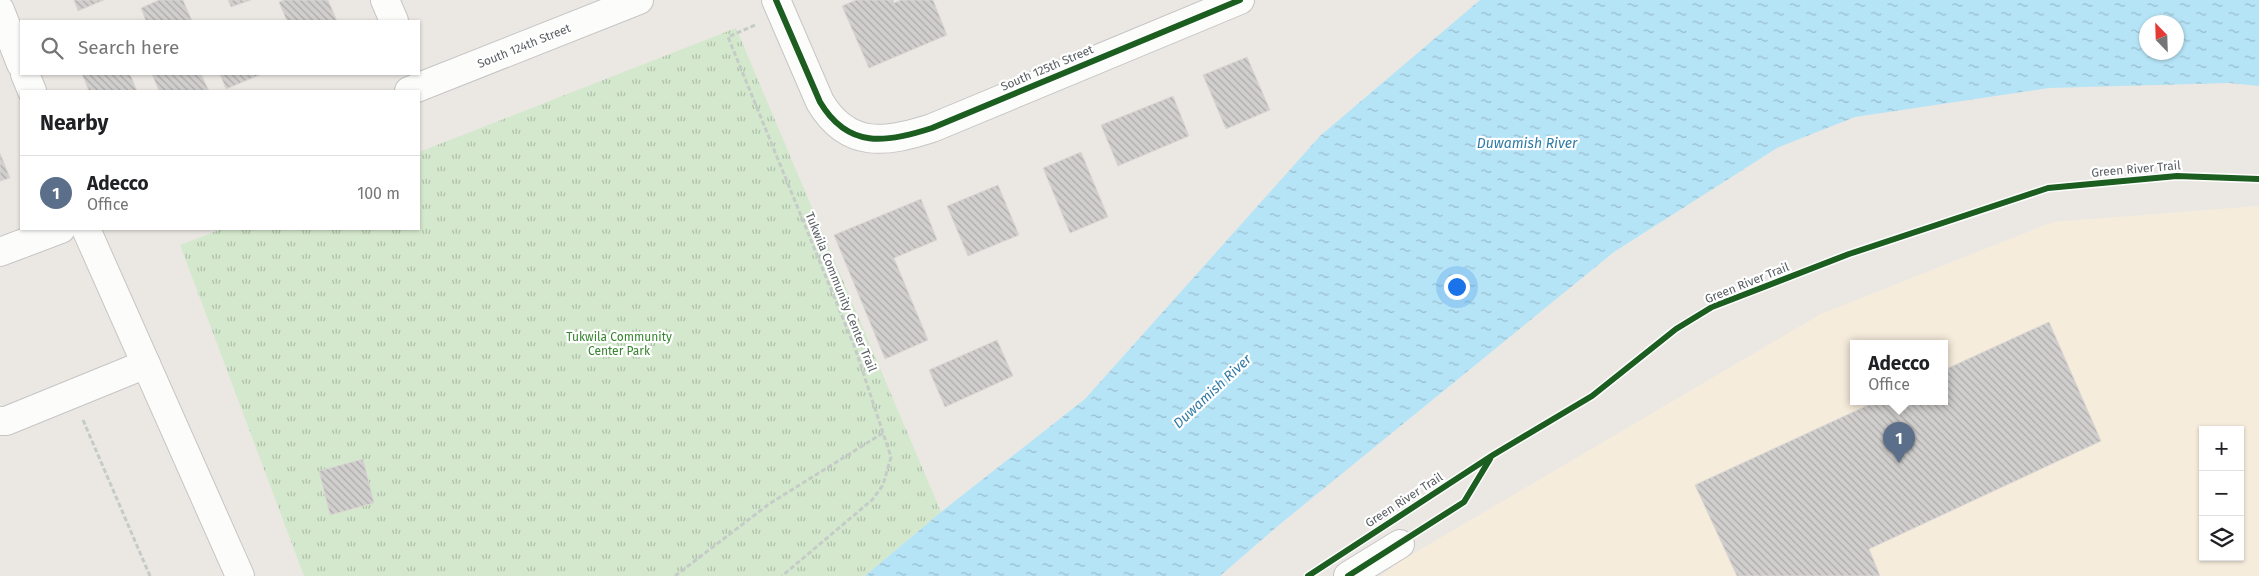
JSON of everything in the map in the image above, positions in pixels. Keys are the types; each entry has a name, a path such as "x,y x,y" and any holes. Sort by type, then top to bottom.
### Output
{"street":[{"path":"385,0 394,20"},
{"name":"South 124th Street","path":"415,84 639,0"},
{"name":"South 125th Street","path":"779,7 820,102 828,116 839,127 858,137 880,139 906,136 932,128 1240,0"},
{"path":"0,10 20,61"},
{"path":"25,75 32,90"},
{"path":"0,252 58,230"},
{"path":"86,230 240,576"},
{"path":"0,421 6,421 146,364"},
{"path":"1348,576 1400,544"}],"path":[{"path":"72,394 150,576"},
{"path":"675,576 768,504 883,433"}],"shaded area":[{"path":"2259,206 2259,576 1381,576 1401,561 1821,314 2053,222"}],"green space":[{"name":"Tukwila Community Center Park","path":"736,28 941,512 865,576 304,576 180,245 219,230 420,230 420,152"}],"water":[{"name":"Duwamish River","path":"1480,0 2259,0 2259,86 2229,83 2049,88 1855,117 1777,148 1614,252 1279,525 1220,576 865,576 941,512 1085,399 1320,136"}],"building":[{"path":"74,0 104,0 78,11"},
{"path":"159,0 183,0 192,20 146,20 141,8"},
{"path":"228,0 251,0 231,7"},
{"path":"284,0 328,0 337,20 287,20 279,2"},
{"path":"856,0 893,0 894,3 901,0 933,0 947,35 869,68 842,6"},
{"path":"1247,57 1270,110 1226,129 1203,75"},
{"path":"82,75 130,75 137,90 89,90"},
{"path":"152,75 201,75 209,90 159,90"},
{"path":"220,75 260,75 226,89"},
{"path":"1173,96 1189,136 1118,166 1101,125"},
{"path":"1081,152 1108,217 1070,233 1043,168"},
{"path":"0,153 10,178 0,181"},
{"path":"998,185 1019,235 968,256 947,206"},
{"path":"921,199 937,240 894,258 928,340 885,359 834,235"},
{"path":"2049,322 2101,441 1869,549 1880,576 1737,576 1695,485 1868,405 1948,405 1948,368"},
{"path":"997,340 1013,376 945,407 929,370"},
{"path":"363,459 374,503 330,515 319,471"}],"cycle path":[{"path":"776,0 820,102 831,117 843,128 856,135 884,139 932,128 1240,0"},
{"name":"Green River Trail","path":"1308,576 1493,455 1592,396 1676,329 1712,307 1849,254 2048,188 2177,176 2259,179"},
{"path":"1348,576 1464,502 1490,459"}],"place":[{"name":"Adecco","path":"1899,463"}]}
